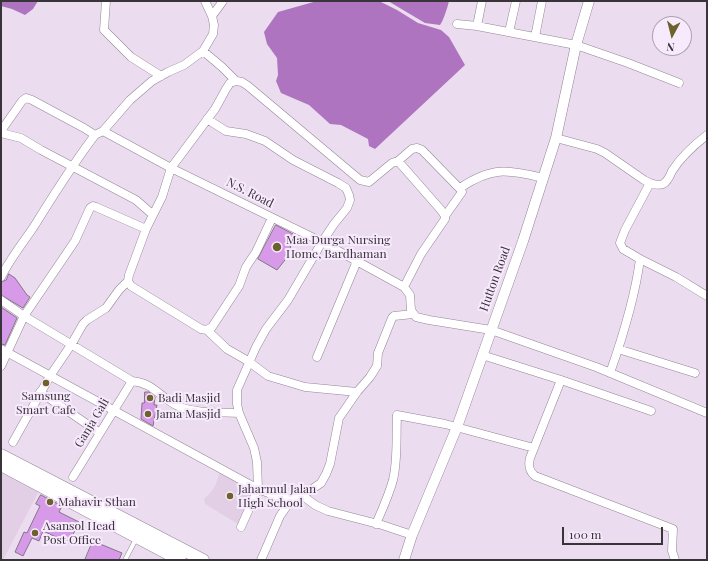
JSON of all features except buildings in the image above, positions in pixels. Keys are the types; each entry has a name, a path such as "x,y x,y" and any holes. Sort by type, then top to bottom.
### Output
{"main road":[{"path":"1,455 139,533 180,560"},
{"path":"1,465 139,533 203,560"}],"street":[{"path":"106,1 104,30 131,57 161,76"},
{"path":"1,277 72,166 95,135 103,131 130,100 161,76 184,65 203,50 214,34 212,16 205,1"},
{"path":"212,16 223,1"},
{"path":"476,26 482,1"},
{"path":"509,32 516,1"},
{"path":"535,37 542,1"},
{"name":"Hutton Road","path":"404,560 412,535 457,427 490,330 523,242 556,138 576,45 589,1"},
{"path":"457,24 476,26 576,45 679,83"},
{"path":"203,50 222,66 236,81"},
{"path":"13,442 40,392 83,324 106,308 119,290 128,281 146,229 162,196 171,168 216,109 230,83 236,81 242,82 248,86 360,180 369,182 392,163 398,161 412,149 417,148 422,150 460,188 462,192 421,254 404,287 410,295 411,310 413,314 421,319 490,330 610,374 707,413"},
{"path":"95,135 42,104 26,98 22,101 1,132 21,138 94,179 136,200 152,214"},
{"path":"207,119 226,131 246,134 261,139 293,160 346,188 350,200 347,208 322,242 288,300 266,329 248,362 237,390 237,404 254,448 257,462 258,489 241,527"},
{"name":"N.S. Road","path":"103,131 171,168 322,242 404,287"},
{"path":"556,138 601,151 650,183 663,184 688,151 707,135"},
{"path":"398,161 445,216"},
{"path":"460,188 473,179 490,172 516,171 543,178"},
{"path":"650,183 625,230 620,243 623,249 676,277 707,296"},
{"path":"1,366 4,351 24,316 75,241 90,208 93,206 146,229"},
{"path":"207,330 212,327 239,286 246,268 256,252 272,218"},
{"path":"610,374 629,311 640,259"},
{"path":"317,357 357,261"},
{"path":"128,281 131,286 157,303 200,329 207,330 227,349 268,376 305,388 357,392"},
{"path":"1,300 71,345 132,381 146,384 170,401 187,409 240,413"},
{"path":"261,560 280,516 287,506 321,483 326,474 330,464 339,418 377,366 378,353 392,318 394,316 413,314"},
{"path":"618,349 695,373"},
{"path":"4,351 204,458 258,489 279,497 300,497 328,511 412,535"},
{"path":"482,355 651,411"},
{"path":"561,380 528,465 531,472 535,476 673,529 672,551 675,560"},
{"name":"Ganja Gali","path":"74,477 132,381"},
{"path":"40,392 100,433"},
{"path":"376,524 390,492 396,466 397,415 457,427 534,448"}],"lane":[{"path":"125,560 139,533"}],"shaded area":[{"path":"1,1 38,1 33,9 25,15 1,6"},
{"path":"317,1 379,1 418,23 441,30 449,37 465,65 375,149 369,146 368,139 341,125 330,124 309,105 281,93 276,81 278,75 277,58 267,44 264,32 278,12"},
{"path":"388,1 449,1 440,25 425,23"},
{"path":"1,471 39,491 3,560 1,560"},
{"name":"Jaharmul Jalan High School","path":"220,471 255,489 238,524 205,504 204,499 216,484"}],"place":[{"name":"Maa Durga Nursing Home, Bardhaman","path":"277,247"},
{"name":"Samsung Smart Cafe","path":"46,383"},
{"name":"Badi Masjid","path":"150,398"},
{"name":"Jama Masjid","path":"148,414"},
{"name":"Jaharmul Jalan High School","path":"230,496"},
{"name":"Mahavir Sthan","path":"50,502"},
{"name":"Asansol Head Post Office","path":"35,533"}]}
